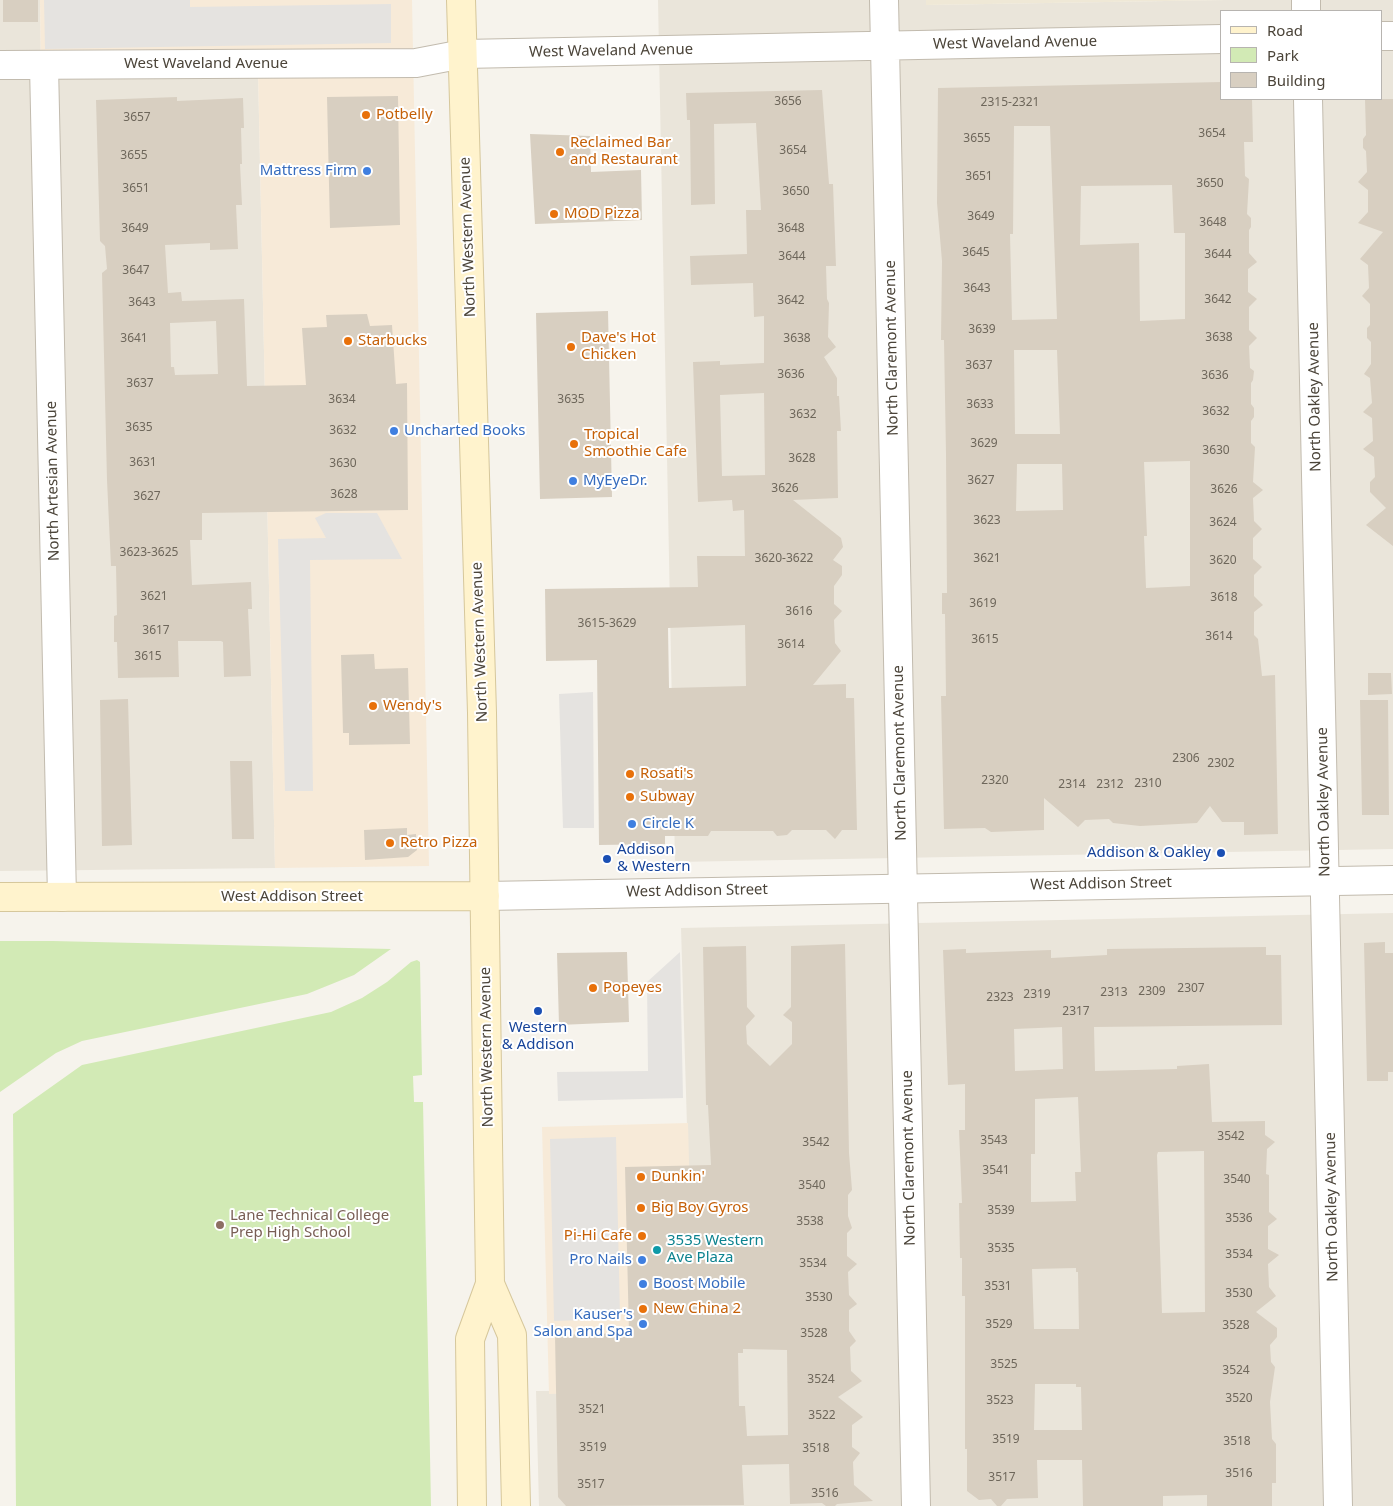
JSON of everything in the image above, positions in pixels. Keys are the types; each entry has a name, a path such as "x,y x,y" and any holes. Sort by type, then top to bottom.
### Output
{"main road":[{"name":"North Western Avenue","path":"461,0 485,896 490,1284 470,1339 472,1506"},
{"name":"West Addison Street","path":"0,898 485,896"},
{"name":"North Western Avenue","path":"490,1284 512,1335 516,1506"}],"street":[{"name":"North Claremont Avenue","path":"884,0 916,1506"},
{"name":"West Waveland Avenue","path":"0,65 416,63 463,54 1220,39"},
{"name":"North Artesian Avenue","path":"44,64 62,897"},
{"name":"North Oakley Avenue","path":"1308,100 1338,1506"},
{"name":"West Addison Street","path":"485,896 1393,880"}],"shaded area":[{"path":"0,0 40,0 41,70 258,69 275,868 0,871"},
{"path":"40,0 412,0 429,866 275,868 258,69 41,71"},
{"path":"44,0 190,0 190,7 391,4 391,43 45,49"},
{"path":"658,0 926,0 927,5 1225,0 1393,0 1393,849 675,862"},
{"path":"926,0 1225,0 926,5"},
{"path":"326,513 377,513 402,559 310,560 313,791 285,791 278,539 326,538 315,518"},
{"path":"593,692 594,828 563,828 559,694"},
{"path":"1393,913 1393,1506 539,1506 536,1391 695,1390 681,928"},
{"path":"680,952 683,1098 558,1101 557,1072 648,1071 647,982"},
{"name":"3535 Western Ave Plaza","path":"688,1123 695,1390 549,1394 542,1127"},
{"path":"616,1137 620,1316 613,1319 554,1321 550,1139"}],"green space":[{"path":"0,941 391,949 354,975 307,994 82,1041 56,1053 0,1092"},
{"name":"Lane Technical College Prep High School","path":"417,960 420,962 422,1075 413,1076 414,1102 423,1102 431,1506 16,1506 13,1114 82,1065 331,1012 362,998 387,982 411,962"}],"building":[{"path":"3,0 38,0 38,22 3,22"},
{"path":"1220,82 1220,100 1252,100 1253,142 1244,142 1245,176 1249,179 1247,214 1251,218 1249,253 1257,262 1248,269 1248,292 1257,299 1249,307 1249,330 1257,338 1249,346 1250,368 1254,371 1251,383 1251,404 1254,408 1254,417 1251,421 1251,443 1255,447 1253,482 1263,490 1253,498 1254,521 1262,529 1253,538 1253,559 1262,567 1254,575 1254,596 1263,605 1254,612 1254,635 1258,639 1262,676 1275,675 1278,834 1244,835 1244,822 1222,822 1210,806 1197,823 1140,826 1113,823 1109,819 1085,820 1078,827 1044,798 1044,830 991,832 985,828 944,829 941,696 946,696 945,614 942,614 942,593 947,593 946,454 944,340 941,340 942,261 937,203 938,88","holes":["1014,126 1050,126 1057,319 1012,320 1010,234 1013,234","1172,185 1174,233 1185,233 1185,319 1140,321 1139,243 1080,245 1081,186","1014,350 1057,350 1060,434 1015,434","1190,461 1190,586 1146,588 1144,536 1147,536 1144,462","1017,464 1062,464 1063,510 1016,511"]},
{"path":"822,90 829,184 833,184 836,266 826,266 827,299 829,303 828,337 836,347 824,357 837,378 837,396 839,396 841,431 837,431 838,498 793,500 841,538 843,547 833,560 842,566 842,575 834,586 834,604 842,611 834,620 835,643 841,651 813,685 846,684 846,698 854,698 857,830 842,830 835,839 826,830 792,830 787,835 777,836 773,831 711,831 708,836 665,836 665,844 599,845 597,660 546,661 545,589 698,587 697,556 745,556 744,510 733,511 732,500 698,502 693,362 720,361 720,365 764,363 764,316 754,317 753,283 691,285 690,256 747,254 746,210 761,210 756,123 714,124 715,204 691,205 690,120 687,120 686,93","holes":["764,393 765,475 722,476 720,395","745,625 746,686 669,688 668,628"]},
{"path":"398,96 400,225 330,228 327,97"},
{"path":"177,97 177,101 243,98 244,128 241,128 242,164 240,164 242,205 236,205 238,249 210,250 210,243 165,245 168,293 181,292 182,301 244,299 247,386 306,385 302,328 327,327 326,315 367,314 370,326 392,325 396,384 407,383 408,510 202,513 202,540 190,540 192,585 251,582 252,609 248,609 251,676 224,677 223,642 221,641 178,641 179,677 118,678 117,642 114,642 114,616 117,615 116,566 111,566 107,480 102,273 107,269 105,246 100,241 96,100","holes":["216,321 218,374 175,375 174,367 171,367 170,323"]},
{"path":"1393,99 1393,546 1366,525 1386,508 1370,492 1370,482 1375,477 1374,457 1363,449 1373,441 1372,418 1363,412 1372,403 1370,378 1364,374 1371,364 1371,342 1367,338 1367,328 1370,325 1370,304 1362,296 1369,288 1368,265 1360,259 1383,232 1358,223 1368,212 1368,190 1358,182 1367,172 1366,151 1363,148 1363,139 1366,135 1365,100"},
{"path":"530,134 590,136 591,172 641,170 642,220 535,224"},
{"path":"608,311 612,497 540,499 536,313"},
{"name":"Wendy's","path":"374,654 375,669 408,668 410,744 349,745 349,733 343,733 341,655"},
{"path":"1368,673 1391,673 1392,694 1368,695"},
{"path":"128,699 132,845 102,846 100,700"},
{"path":"1360,700 1388,700 1389,815 1362,815"},
{"path":"230,761 252,761 254,839 232,839"},
{"name":"Retro Pizza","path":"407,828 407,835 416,834 417,850 408,857 365,860 364,830"},
{"path":"1385,942 1385,953 1393,953 1393,1072 1388,1072 1388,1081 1367,1081 1364,943"},
{"path":"845,944 849,1153 852,1190 848,1195 848,1216 852,1228 847,1233 847,1256 857,1264 848,1272 849,1295 857,1304 849,1310 849,1331 856,1341 850,1347 851,1371 862,1381 838,1397 863,1417 852,1425 852,1447 860,1453 853,1462 854,1485 873,1501 837,1504 835,1506 826,1506 822,1503 790,1504 789,1464 742,1465 744,1505 566,1506 558,1497 555,1335 629,1333 625,1167 711,1165 708,1105 706,1105 703,947 746,946 747,1007 755,1016 746,1026 747,1044 770,1066 792,1044 792,1022 783,1015 791,1007 791,946","holes":["743,1349 787,1350 788,1435 747,1436 745,1406 739,1406 738,1353 743,1353"]},
{"path":"1266,947 1266,955 1281,955 1282,1025 1094,1027 1095,1071 1177,1069 1177,1066 1209,1064 1212,1122 1265,1121 1265,1135 1275,1142 1267,1149 1266,1174 1269,1175 1269,1212 1277,1219 1268,1226 1268,1249 1279,1255 1268,1264 1269,1287 1276,1296 1256,1312 1277,1328 1277,1337 1270,1345 1271,1362 1275,1367 1270,1402 1272,1439 1276,1444 1276,1483 1272,1483 1272,1506 1207,1506 1207,1495 1163,1496 1163,1506 1083,1506 1082,1460 1037,1460 1038,1498 1007,1499 1001,1506 997,1506 991,1499 979,1500 967,1491 967,1449 965,1449 965,1296 962,1296 959,1203 962,1203 959,1130 965,1130 965,1084 948,1085 943,950 966,949 966,953 1051,950 1051,958 1107,955 1107,949","holes":["1062,1027 1063,1069 1015,1071 1014,1029","1078,1097 1081,1172 1075,1172 1076,1201 1031,1202 1031,1154 1035,1154 1035,1099","1204,1151 1205,1312 1162,1313 1158,1152","1076,1268 1076,1272 1078,1272 1079,1329 1034,1329 1032,1269","1035,1384 1076,1384 1076,1387 1081,1387 1082,1430 1034,1430"]},
{"name":"Popeyes","path":"627,952 629,1022 559,1025 557,953"}],"place":[{"name":"Potbelly","path":"366,115"},
{"name":"Reclaimed Bar and Restaurant","path":"560,152"},
{"name":"Mattress Firm","path":"367,171"},
{"name":"MOD Pizza","path":"554,214"},
{"name":"Starbucks","path":"348,341"},
{"name":"Dave's Hot Chicken","path":"571,347"},
{"name":"Uncharted Books","path":"394,431"},
{"name":"Tropical Smoothie Cafe","path":"574,444"},
{"name":"MyEyeDr.","path":"573,481"},
{"name":"Wendy's","path":"373,706"},
{"name":"Rosati's","path":"630,774"},
{"name":"Subway","path":"630,797"},
{"name":"Circle K","path":"632,824"},
{"name":"Retro Pizza","path":"390,843"},
{"name":"Addison & Oakley","path":"1221,853"},
{"name":"Addison & Western","path":"607,859"},
{"name":"Popeyes","path":"593,988"},
{"name":"Western & Addison","path":"538,1011"},
{"name":"Dunkin'","path":"641,1177"},
{"name":"Big Boy Gyros","path":"641,1208"},
{"name":"Lane Technical College Prep High School","path":"220,1225"},
{"name":"Pi-Hi Cafe","path":"642,1236"},
{"name":"3535 Western Ave Plaza","path":"657,1250"},
{"name":"Pro Nails","path":"642,1260"},
{"name":"Boost Mobile","path":"643,1284"},
{"name":"New China 2","path":"643,1309"},
{"name":"Kauser's Salon and Spa","path":"643,1324"}]}
